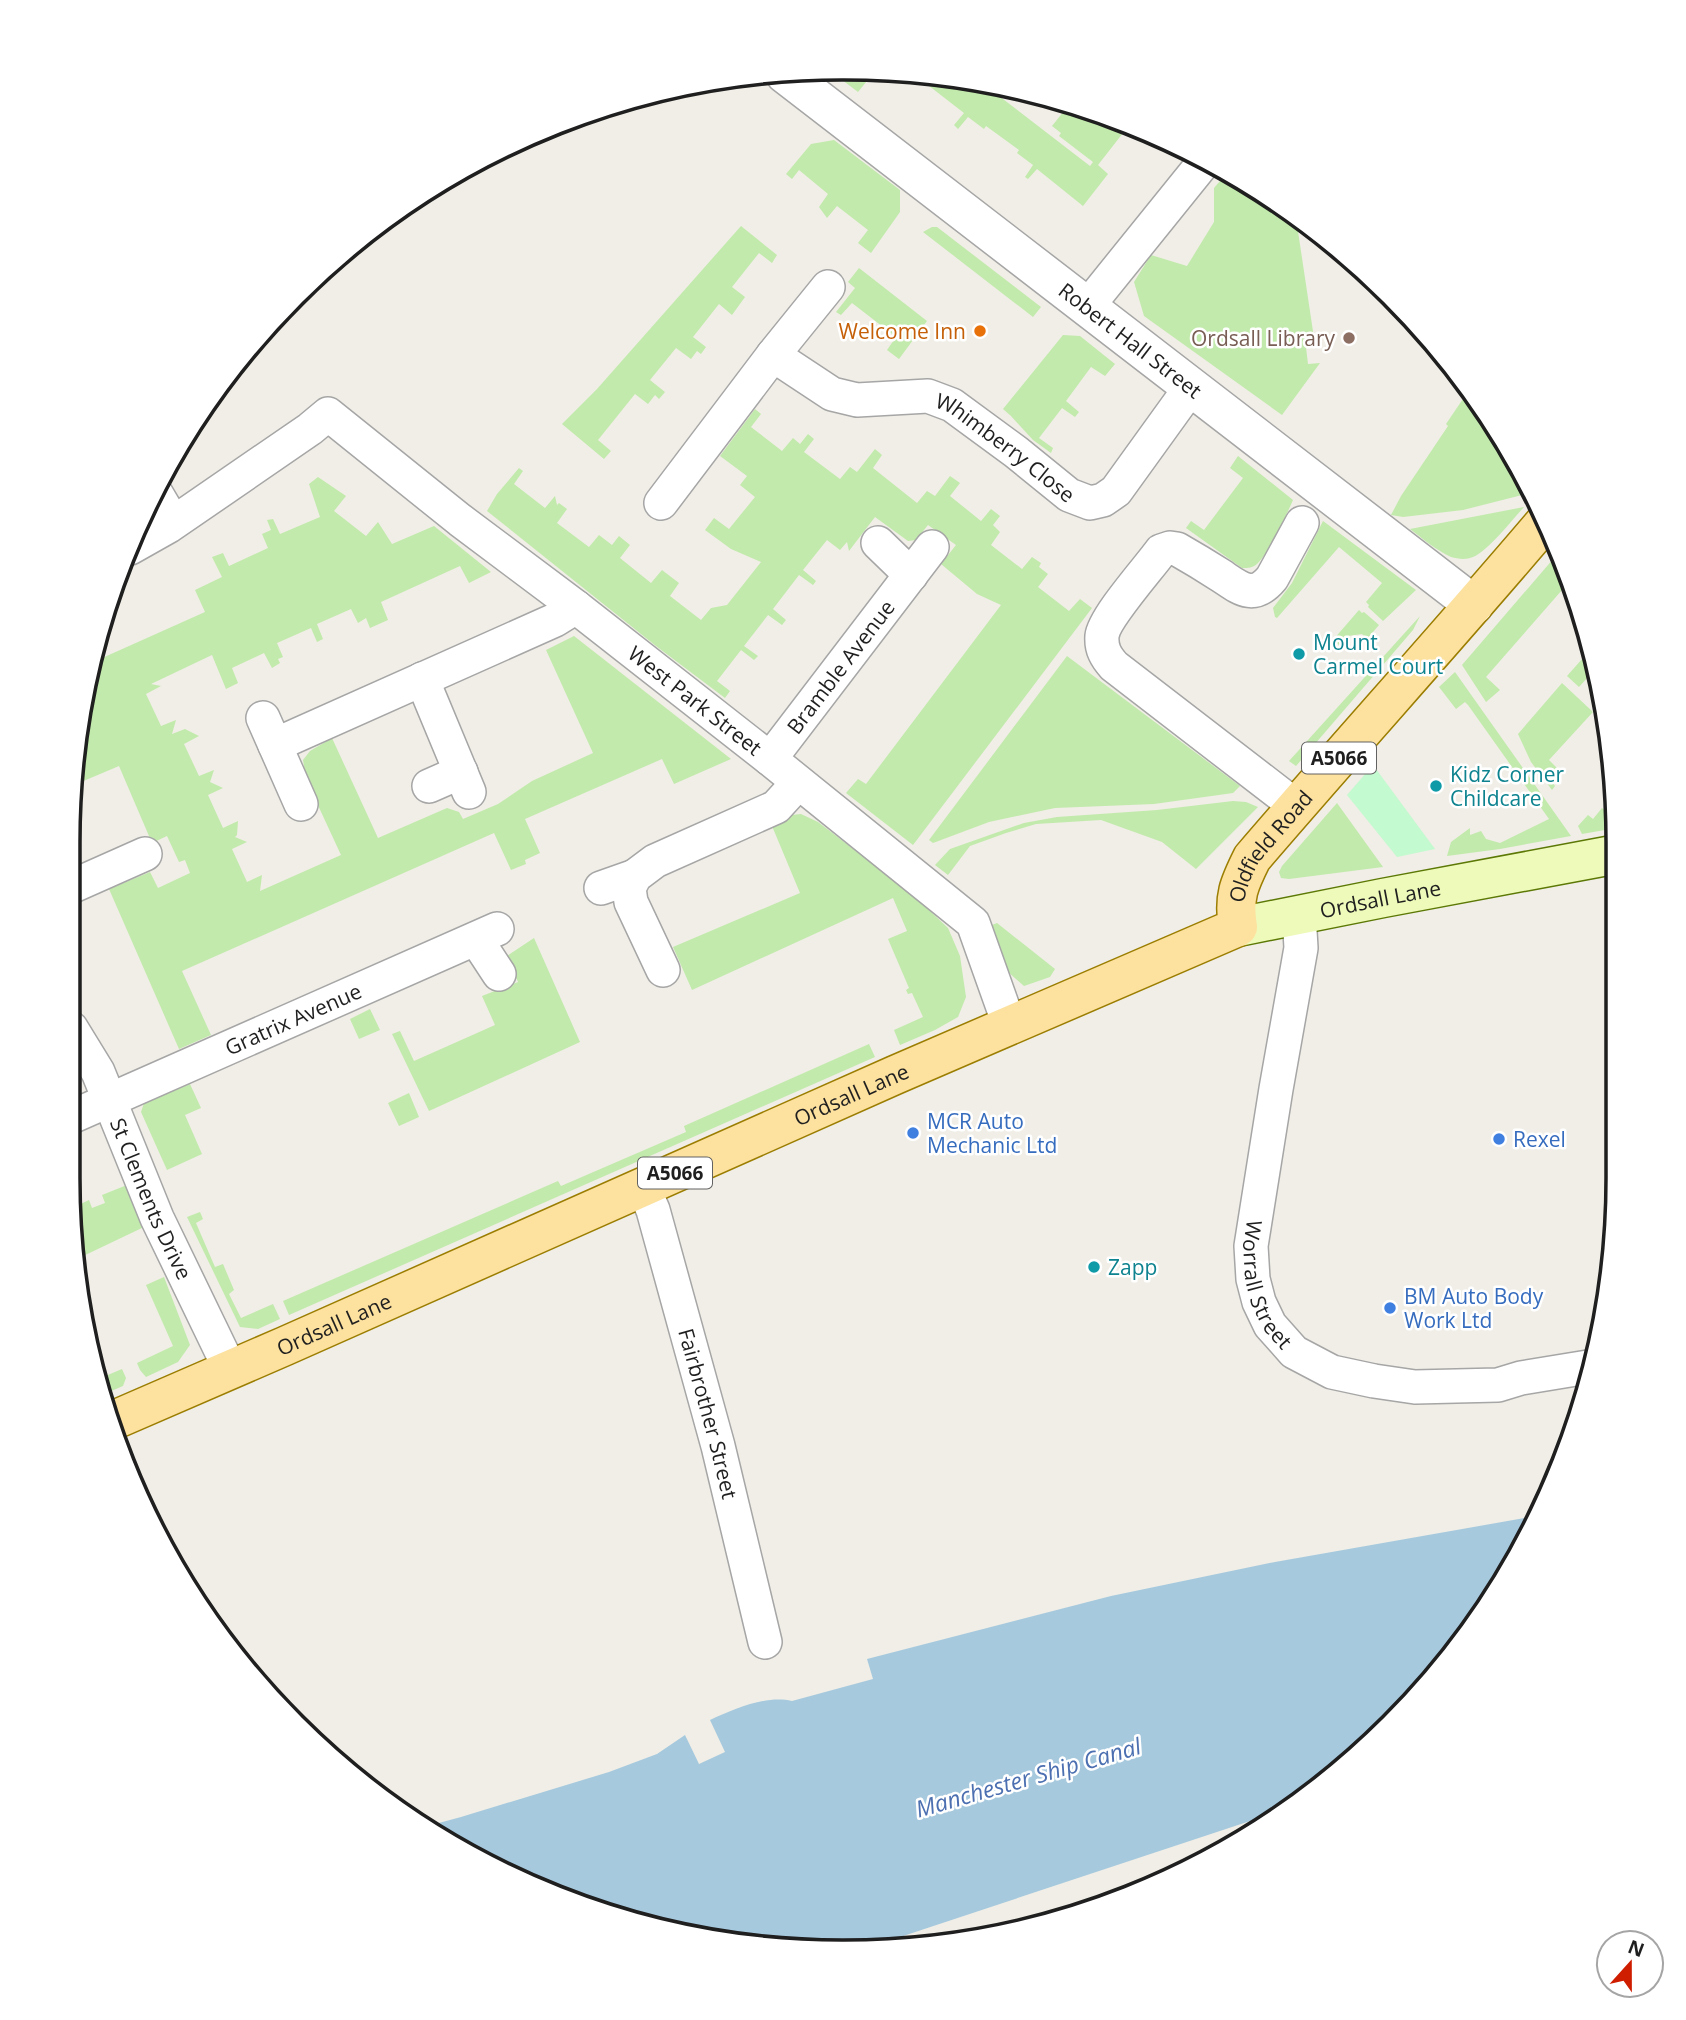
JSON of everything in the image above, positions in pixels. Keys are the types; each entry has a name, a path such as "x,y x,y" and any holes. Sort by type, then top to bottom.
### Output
{"main road":[{"name":"Oldfield Road","path":"1238,927 1235,908 1237,892 1252,858 1538,530"},
{"name":"Ordsall Lane","path":"119,1417 895,1075 1238,927 1606,856"}],"street":[{"name":"Robert Hall Street","path":"795,82 1474,605"},
{"path":"1087,307 1198,169"},
{"path":"661,503 773,355 828,288"},
{"name":"Whimberry Close","path":"773,355 832,394 857,400 928,396 952,405 1069,495 1090,503 1104,500 1116,491 1191,387"},
{"name":"West Park Street","path":"173,522 328,414 460,520 576,607 769,759 973,923 1010,1027"},
{"path":"144,539 173,522 161,502"},
{"path":"1297,807 1114,666 1102,648 1102,637 1108,621 1161,551 1177,549 1237,588 1252,591 1267,584 1272,578 1302,523"},
{"path":"878,543 911,575"},
{"name":"Bramble Avenue","path":"769,759 932,547"},
{"path":"301,804 269,732 422,680 555,620 576,607"},
{"path":"422,680 465,782 429,786"},
{"path":"601,888 635,876 656,861 776,807 798,783"},
{"path":"80,883 145,854"},
{"path":"635,876 629,888 631,902 663,970"},
{"name":"Worrall Street","path":"1299,914 1301,948 1251,1246 1252,1279 1270,1325 1294,1352 1332,1372 1415,1387 1499,1385 1521,1378 1581,1368"},
{"name":"Gratrix Avenue","path":"80,1113 487,934 499,974"},
{"name":"St Clements Drive","path":"80,1043 98,1072 157,1218 229,1369"},
{"name":"Fairbrother Street","path":"643,1187 653,1210 718,1446 765,1642"}],"green space":[{"path":"842,80 867,81 858,92"},
{"path":"929,86 1000,97 1090,166 1093,162 1059,136 1061,133 1052,126 1062,113 1122,134 1098,165 1108,174 1083,206 1037,169 1028,179 1025,177 1033,165 1017,153 1019,150 986,126 984,129 968,117 958,129 954,125 964,113"},
{"path":"834,140 900,190 900,212 871,253 858,243 868,230 837,206 827,218 819,207 828,194 799,170 792,179 786,174 811,144"},
{"path":"1220,181 1298,231 1314,338 1305,339 1308,364 1320,363 1282,415 1144,316 1134,282 1151,255 1187,266 1214,222 1214,188"},
{"path":"741,226 777,255 772,263 759,253 732,287 745,297 732,315 719,304 693,337 706,347 701,354 697,351 691,359 676,348 650,380 665,392 659,399 655,395 648,404 635,394 598,440 611,451 604,459 562,424 597,389"},
{"path":"937,227 1041,307 1033,317 923,232"},
{"path":"859,268 927,321 899,359 887,350 896,337 852,303 841,315 836,312 855,288 848,282"},
{"path":"1063,335 1080,336 1115,364 1105,376 1091,367 1066,401 1079,412 1075,417 1062,408 1039,438 1053,448 1051,453 1033,440 1003,409"},
{"path":"1463,399 1521,495 1463,510 1403,517 1391,515 1448,426 1446,424"},
{"path":"755,409 761,414 751,427 782,451 793,438 800,444 808,434 814,439 804,452 840,479 850,467 857,472 875,449 882,455 873,468 917,503 927,491 935,496 950,476 960,483 950,496 981,521 991,509 1000,516 993,525 1000,532 991,545 1022,569 1032,557 1041,563 1039,567 1048,574 1038,587 1069,611 1080,599 1092,608 913,845 846,793 858,779 866,784 1001,605 977,594 941,564 956,545 928,525 916,540 908,541 875,517 849,551 847,542 840,550 827,540 803,570 816,581 813,585 799,575 773,609 786,620 782,625 768,615 744,646 758,656 754,660 741,650 717,681 730,691 725,698 487,511 497,494 519,468 523,471 514,484 545,508 555,496 557,505 559,503 567,509 557,523 589,547 599,535 612,545 619,536 630,545 620,558 651,583 662,570 679,583 670,596 701,620 711,608 727,605 761,562 731,549 705,530 714,518 729,529 755,497 740,485 747,476 720,456"},
{"path":"1238,456 1293,500 1262,558 1254,566 1246,568 1242,568 1186,528 1191,521 1204,530 1243,478 1230,468"},
{"path":"318,477 346,496 334,511 366,536 378,522 392,544 434,526 491,572 469,583 460,566 381,602 388,620 370,628 366,618 358,623 351,609 317,624 323,639 317,642 311,628 277,643 283,657 278,659 280,663 272,668 264,653 232,668 238,683 226,689 212,655 151,684 161,686 146,694 161,726 176,720 172,734 185,729 199,736 184,744 199,776 214,770 210,782 223,788 208,795 223,828 238,821 235,837 247,842 232,849 247,882 262,875 260,891 341,855 316,801 318,800 305,772 303,760 310,751 332,738 378,838 447,808 459,812 463,819 498,804 532,781 593,753 546,650 574,636 731,759 674,784 662,759 525,819 540,853 525,860 526,864 511,870 494,833 182,971 211,1035 179,1049 109,889 150,872 158,888 190,873 185,860 179,862 167,836 152,843 119,766 83,781 87,743 103,657 205,612 195,590 222,577 212,557 223,553 229,566 268,548 262,534 271,530 267,520 273,519 280,534 320,517 309,484"},
{"path":"1524,507 1486,548 1468,559 1445,554 1410,529"},
{"path":"1323,521 1416,590 1383,621 1366,602 1382,583 1339,547 1277,618 1275,617 1273,608 1292,583"},
{"path":"1551,561 1562,590 1486,677 1500,690 1486,702 1462,665"},
{"path":"1359,610 1379,625 1367,639 1362,634 1348,636 1339,645 1333,640"},
{"path":"1420,616 1413,630 1296,766 1289,761"},
{"path":"1067,656 1240,786 1233,793 1154,804 1055,808 989,822 933,843 929,840"},
{"path":"1583,658 1587,678 1579,687 1567,676"},
{"path":"1455,672 1571,836 1447,856 1451,842 1470,828 1470,835 1481,831 1486,839 1500,843 1549,819 1468,705 1465,702 1456,709 1439,687"},
{"path":"1562,683 1593,712 1549,760 1560,771 1551,781 1555,786 1552,790 1531,762 1518,734"},
{"path":"1373,765 1435,849 1397,857 1347,795"},
{"path":"1233,801 1258,807 1196,869 1162,842 1101,820 1036,824 970,846 948,875 935,865 950,849 1024,823 1057,817"},
{"path":"1337,803 1383,867 1281,878 1279,872 1282,866"},
{"path":"1602,808 1605,810 1605,830 1582,834 1578,826 1588,815 1593,819"},
{"path":"801,814 818,822 912,894 948,928 960,956 966,997 958,1017 900,1045 894,1030 923,1017 912,993 908,994 906,990 909,988 888,939 907,931 893,898 692,990 673,947 800,893 772,826 792,815"},
{"path":"997,923 1055,969 1050,977 1024,986 1008,972 1000,958 992,925"},
{"path":"534,938 580,1042 429,1111 392,1034 400,1031 414,1061 495,1025 482,996 518,982 507,956"},
{"path":"370,1009 380,1030 359,1039 350,1019"},
{"path":"869,1044 875,1057 289,1315 283,1301 558,1181 561,1186 686,1132 684,1126"},
{"path":"190,1084 201,1108 185,1115 202,1154 167,1170 141,1112 144,1103"},
{"path":"409,1093 419,1117 399,1126 388,1103"},
{"path":"127,1185 144,1227 85,1255 81,1204 89,1200 92,1208 105,1203 102,1195"},
{"path":"200,1212 203,1219 196,1223 215,1267 223,1264 234,1290 229,1294 241,1318 273,1304 280,1319 258,1329 240,1327 187,1217"},
{"path":"164,1277 190,1345 178,1362 146,1377 137,1363 173,1346 146,1285"},
{"path":"122,1369 126,1378 123,1386 111,1391 106,1376"}],"water":[{"name":"Manchester Ship Canal","path":"1525,1518 1477,1601 1416,1680 1346,1750 1267,1811 1251,1821 899,1937 843,1940 793,1938 694,1925 646,1914 551,1881 506,1861 439,1823 609,1772 657,1754 685,1735 699,1764 725,1752 710,1720 761,1701 792,1701 873,1679 867,1659 1111,1596 1275,1562"}],"place":[{"name":"Welcome Inn","path":"980,331"},
{"name":"Ordsall Library","path":"1349,338"},
{"name":"Mount Carmel Court","path":"1299,654"},
{"name":"Kidz Corner Childcare","path":"1436,786"},
{"name":"MCR Auto Mechanic Ltd","path":"913,1133"},
{"name":"Rexel","path":"1499,1139"},
{"name":"Zapp","path":"1094,1267"},
{"name":"BM Auto Body Work Ltd","path":"1390,1308"}]}
